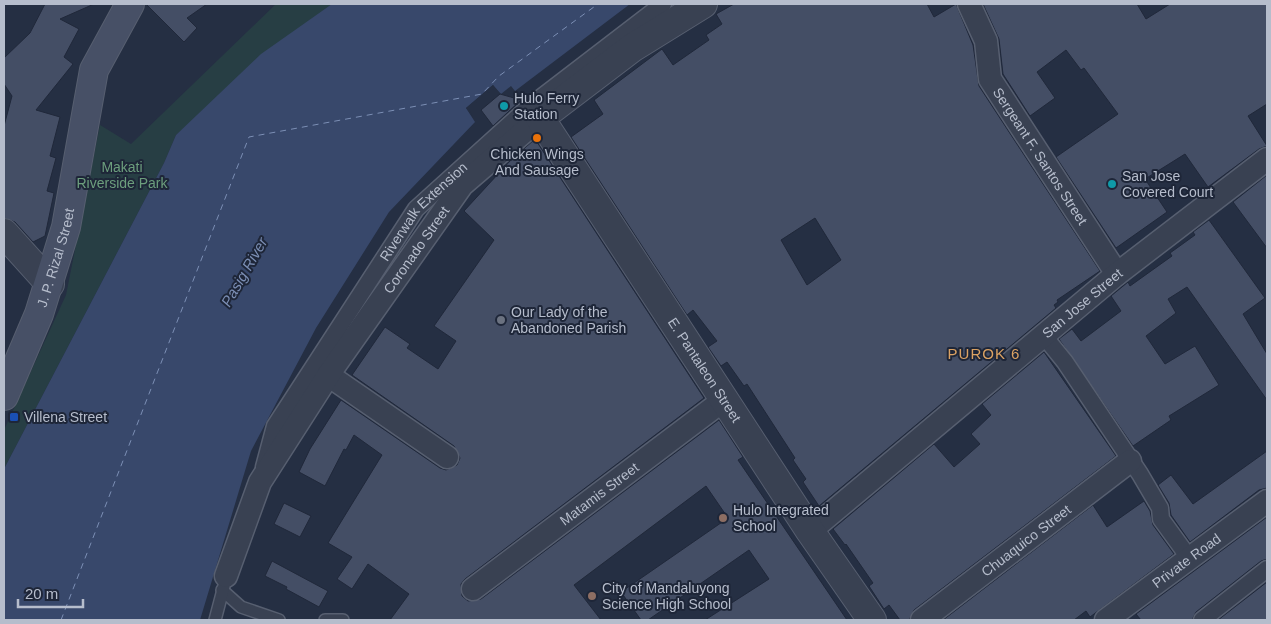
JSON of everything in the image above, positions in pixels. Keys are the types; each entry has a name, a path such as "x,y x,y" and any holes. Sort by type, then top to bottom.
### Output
{"main road":[{"name":"J. P. Rizal Street","path":"4,396 50,284 66,227 94,70 130,4"}],"street":[{"name":"Riverwalk Extension","path":"260,482 275,426 416,209 530,106 663,4"},
{"name":"Coronado Street","path":"224,583 260,482 328,375 462,186 540,118 632,48 704,4"},
{"name":"Sergeant F. Santos Street","path":"969,4 986,41 990,79 1117,274"},
{"name":"E. Pantaleon Street","path":"540,118 810,531 872,620"},
{"name":"San Jose Street","path":"810,531 1117,274 1267,159"},
{"path":"4,233 50,284"},
{"path":"1044,336 1065,362 1130,461 1160,508 1161,519 1190,559"},
{"path":"328,375 447,457"},
{"name":"Matamis Street","path":"473,589 724,399"},
{"name":"Chuaquico Street","path":"922,620 1130,461"},
{"name":"Private Road","path":"1106,620 1267,501"},
{"path":"1202,620 1267,569"}],"lane":[{"path":"215,620 224,583"},
{"path":"224,583 241,607 279,620"},
{"path":"325,620 343,620"}],"green space":[{"name":"Makati Riverside Park","path":"276,4 333,4 176,135 164,163 4,469 4,430 66,295 100,125 131,144"}],"water":[{"name":"Pasig River","path":"332,4 630,4 515,91 511,86 501,94 493,85 466,108 475,122 389,212 316,328 251,451 200,620 4,620 4,469 164,163 176,135 261,54"}],"pier":[{"path":"493,85 500,94 498,95 493,89 484,96 469,109 473,117 466,108"}],"building":[{"path":"45,4 94,4 60,19 79,29 64,57 73,64 36,110 60,117 50,156 56,158 47,191 54,193 45,236 33,242 15,222 4,218 4,126 12,96 4,84 4,58 30,33"},
{"path":"146,4 207,4 187,18 197,28 184,42"},
{"path":"734,4 927,4 934,17 956,4 973,45 979,86 1100,271 1057,300 1058,302 1054,305 1056,308 819,506 803,482 806,479 793,460 795,458 747,384 744,386 727,362 721,366 708,347 717,341 693,310 687,315 571,137 603,114 594,100 662,49 673,65 709,40 706,35 722,24 716,14","holes":["815,218 841,260 807,285 781,240"]},
{"path":"983,4 1137,4 1146,19 1170,4 1267,4 1267,104 1248,116 1267,146 1259,149 1208,187 1185,154 1145,179 1167,212 1116,248 1056,157 1118,114 1084,68 1081,70 1066,50 1037,72 1055,98 1030,116 1003,74 999,39"},
{"name":"Hulo Ferry Station","path":"500,94 521,100 493,126 481,110"},
{"path":"535,139 704,398 465,579 461,584 462,596 468,601 481,599 719,420 743,457 738,460 847,620 705,620 769,579 749,550 648,620 641,620 621,592 728,518 706,486 574,585 601,620 390,620 409,594 368,564 352,589 337,579 352,557 328,543 382,455 354,435 346,450 344,449 325,486 299,472 310,449 341,400 440,468 446,470 457,465 460,458 454,446 352,375 385,327 410,344 407,348 438,369 456,341 434,326 494,240 464,211 510,161"},
{"path":"1267,175 1267,248 1233,202"},
{"path":"1209,220 1265,298 1243,314 1267,354 1267,400 1187,287 1168,299 1176,313 1146,336 1165,364 1195,346 1219,385 1169,416 1171,420 1133,446 1059,339 1072,329 1081,341 1121,311 1111,296 1128,282 1130,286 1172,256 1170,253 1195,235 1193,232"},
{"path":"1044,352 1116,456 914,610 909,620 900,620 889,605 884,609 869,586 873,583 846,544 833,529 934,444 954,467 980,444 971,434 991,415 982,404"},
{"path":"1267,451 1267,488 1259,490 1190,542 1171,515 1169,503 1158,485 1171,475 1193,504"},
{"path":"1144,501 1150,511 1153,525 1174,554 1090,617 1086,611 1074,620 943,620 1093,505 1107,527"},
{"path":"284,503 311,516 300,537 274,524"},
{"path":"1267,517 1267,559 1261,561 1196,612 1192,620 1141,620 1136,614"},
{"path":"272,561 328,591 319,607 265,576"},
{"path":"1267,582 1267,620 1218,620"}],"ferry route":[{"path":"61,620 249,137 482,94 499,76 598,4"}],"place":[{"name":"Hulo Ferry Station","path":"504,106"},
{"name":"Chicken Wings And Sausage","path":"537,138"},
{"name":"San Jose Covered Court","path":"1112,184"},
{"name":"Our Lady of the Abandoned Parish","path":"501,320"},
{"name":"Villena Street","path":"14,417"},
{"name":"Hulo Integrated School","path":"723,518"},
{"name":"City of Mandaluyong Science High School","path":"592,596"}],"district":[{"name":"PUROK 6","path":"984,353"}]}
